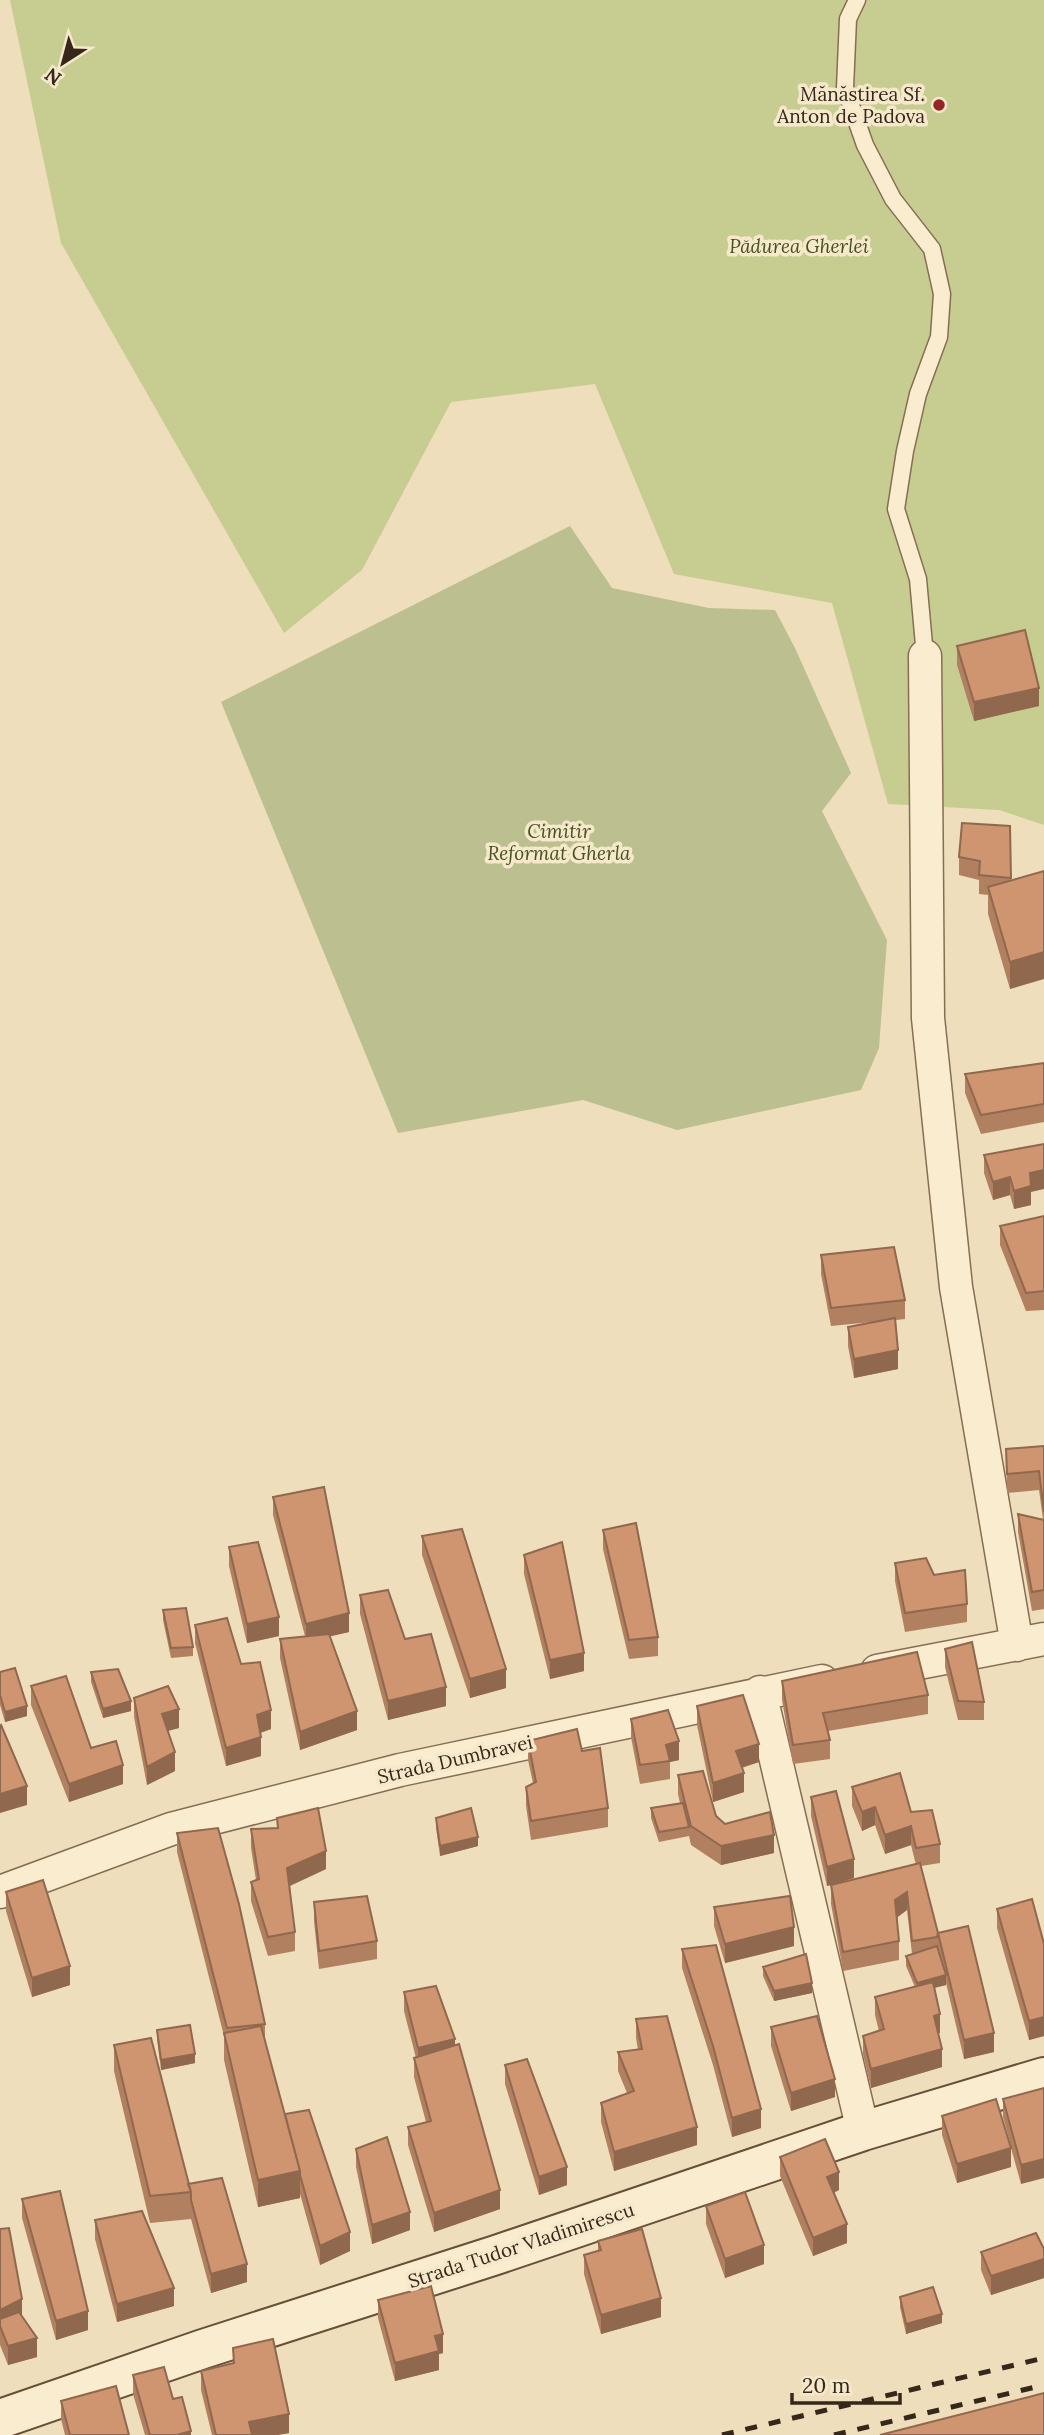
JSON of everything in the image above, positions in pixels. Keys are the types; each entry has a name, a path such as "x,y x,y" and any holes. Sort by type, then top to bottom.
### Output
{"street":[{"path":"925,656 928,1018 956,1287 1031,1642"},
{"name":"Strada Dumbravei","path":"0,1892 171,1829 400,1770 760,1692 1031,1642"},
{"path":"760,1692 863,2131"},
{"name":"Strada Tudor Vladimirescu","path":"0,2418 863,2131 1044,2077"}],"lane":[{"path":"857,0 848,19 845,88 865,145 893,199 932,249 942,294 939,337 918,394 896,509 918,579 925,656"}],"green space":[{"name":"Pădurea Gherlei","path":"10,0 1044,0 1044,825 999,810 888,804 832,603 674,574 595,384 451,402 362,570 284,633 61,243"},
{"name":"Cimitir Reformat Gherla","path":"570,526 612,588 709,608 775,610 795,648 851,773 822,811 887,940 879,1048 861,1090 677,1130 583,1100 398,1133 221,702"}],"building":[{"path":"1025,630 1039,688 974,702 957,646"},
{"path":"962,823 1010,826 1011,878 979,875 980,861 959,857"},
{"path":"1044,871 1044,952 1010,962 988,887"},
{"path":"1044,1063 1044,1104 981,1115 965,1074"},
{"path":"1044,1144 1044,1170 1030,1173 1031,1186 1014,1191 1010,1177 993,1182 984,1155"},
{"path":"1044,1216 1044,1291 1026,1293 1000,1226"},
{"path":"894,1247 905,1300 831,1308 821,1255"},
{"path":"895,1318 898,1350 854,1359 848,1327"},
{"path":"1044,1446 1044,1512 1039,1471 1007,1474 1006,1449"},
{"path":"324,1487 349,1613 306,1624 273,1497"},
{"path":"1018,1514 1044,1520 1044,1590 1032,1592"},
{"path":"636,1523 658,1637 629,1640 603,1530"},
{"path":"462,1529 506,1669 470,1679 422,1536"},
{"path":"258,1542 279,1617 247,1624 229,1547"},
{"path":"562,1542 584,1653 550,1660 524,1555"},
{"path":"926,1558 934,1575 965,1570 967,1604 905,1613 895,1563"},
{"path":"388,1590 405,1639 431,1634 446,1687 388,1701 360,1595"},
{"path":"186,1608 193,1647 171,1648 163,1610"},
{"path":"227,1618 241,1664 260,1662 271,1710 257,1715 261,1737 226,1748 195,1625"},
{"path":"329,1634 357,1711 300,1732 280,1639"},
{"path":"972,1642 984,1702 958,1701 945,1649"},
{"path":"917,1652 928,1695 823,1713 830,1740 793,1745 782,1681"},
{"path":"15,1668 27,1706 5,1712 0,1695 0,1672"},
{"path":"118,1669 131,1701 103,1709 91,1672"},
{"path":"66,1676 91,1748 116,1741 123,1765 69,1784 31,1686"},
{"path":"168,1686 179,1709 162,1714 175,1752 147,1767 134,1698"},
{"path":"743,1695 759,1744 736,1751 744,1773 713,1783 697,1706"},
{"path":"668,1710 679,1741 666,1745 670,1761 640,1765 631,1719"},
{"path":"0,1726 27,1786 0,1794"},
{"path":"577,1729 582,1751 600,1748 608,1808 531,1821 526,1787 536,1782 528,1741"},
{"path":"703,1771 716,1816 725,1824 770,1812 774,1835 721,1846 691,1826 678,1775"},
{"path":"900,1773 911,1812 932,1810 940,1844 916,1848 911,1826 885,1835 875,1807 862,1812 852,1787"},
{"path":"836,1791 854,1859 827,1867 811,1797"},
{"path":"683,1803 689,1827 659,1832 651,1808"},
{"path":"318,1808 326,1851 287,1868 295,1932 268,1937 251,1882 259,1879 251,1829 278,1828 277,1818"},
{"path":"471,1808 478,1837 440,1846 436,1818"},
{"path":"218,1828 239,1904 265,2024 227,2028 177,1833"},
{"path":"920,1863 937,1937 912,1941 907,1892 895,1900 899,1941 843,1952 831,1885"},
{"path":"43,1880 70,1966 32,1978 6,1892"},
{"path":"367,1896 377,1941 319,1951 314,1902"},
{"path":"790,1896 794,1927 725,1944 714,1907"},
{"path":"1032,1899 1044,1944 1044,2017 1029,2021 997,1909"},
{"path":"968,1926 994,2033 964,2040 938,1933"},
{"path":"716,1945 761,2109 732,2118 713,2046 682,1949"},
{"path":"937,1946 946,1975 917,1983 906,1956"},
{"path":"806,1954 812,1983 774,1991 763,1967"},
{"path":"933,1982 940,2014 934,2016 942,2049 871,2069 863,2036 884,2029 875,1997"},
{"path":"436,1986 455,2039 418,2048 404,1992"},
{"path":"667,2016 697,2127 614,2152 601,2103 634,2091 618,2052 642,2049 636,2019"},
{"path":"817,2016 835,2079 791,2093 771,2027"},
{"path":"190,2025 195,2054 161,2060 157,2030"},
{"path":"261,2026 300,2171 258,2180 224,2033"},
{"path":"151,2038 191,2192 150,2196 114,2045"},
{"path":"459,2044 500,2190 434,2213 408,2127 431,2121 414,2058"},
{"path":"527,2059 567,2167 539,2177 505,2065"},
{"path":"1044,2088 1044,2159 1021,2165 1003,2099"},
{"path":"996,2099 1011,2148 957,2164 942,2116"},
{"path":"309,2110 350,2232 320,2246 285,2114"},
{"path":"387,2137 410,2212 372,2225 356,2149"},
{"path":"825,2139 839,2172 827,2177 847,2224 813,2238 780,2157"},
{"path":"222,2178 247,2264 211,2274 188,2184"},
{"path":"60,2191 88,2311 56,2321 22,2199"},
{"path":"745,2192 764,2245 725,2259 706,2206"},
{"path":"142,2211 174,2288 117,2304 95,2220"},
{"path":"9,2228 22,2299 0,2310 0,2229"},
{"path":"642,2229 661,2298 601,2315 584,2255 601,2250 598,2241"},
{"path":"1036,2233 1044,2249 1044,2259 991,2276 981,2252"},
{"path":"431,2286 443,2334 435,2336 439,2351 395,2363 378,2300"},
{"path":"933,2287 942,2314 906,2324 900,2297"},
{"path":"19,2312 37,2338 8,2346 0,2319"},
{"path":"273,2339 289,2414 249,2422 252,2435 216,2435 201,2371 234,2363 233,2348"},
{"path":"164,2367 173,2399 182,2397 191,2431 177,2435 150,2435 133,2375"},
{"path":"116,2386 129,2435 70,2435 61,2401"},
{"path":"1044,2393 1044,2435 880,2435"}],"railway":[{"path":"722,2435 1044,2358"},
{"path":"834,2435 1044,2385"}],"place":[{"name":"Mănăstirea Sf. Anton de Padova","path":"939,105"}]}
